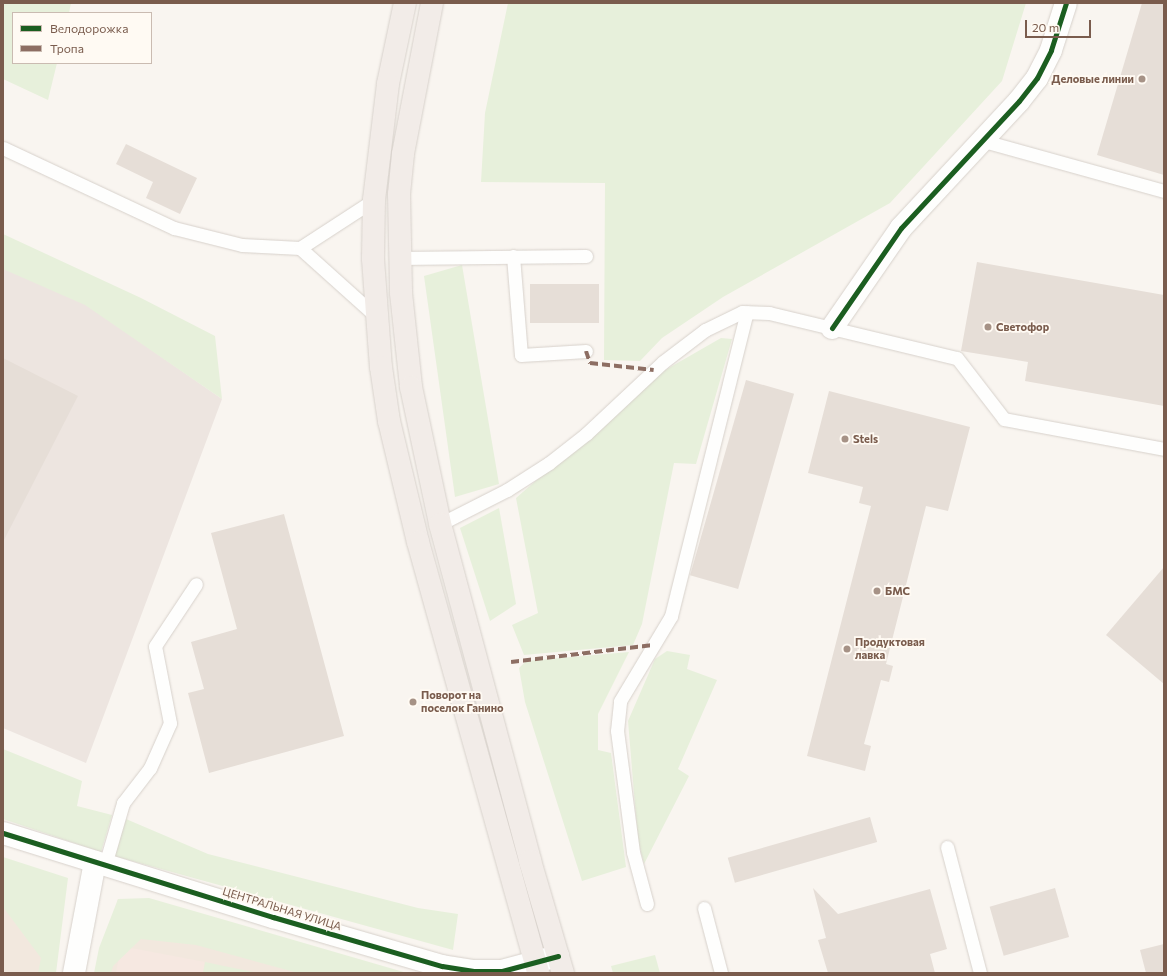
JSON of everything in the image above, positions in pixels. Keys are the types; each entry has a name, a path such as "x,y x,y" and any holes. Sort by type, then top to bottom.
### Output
{"highway":[{"path":"405,3 388,84 374,200 373,259 384,390 402,480 478,761 537,968"},
{"path":"432,3 403,154 399,200 399,258 411,387 440,524 530,860 561,964"}],"street":[{"path":"832,328 901,228 980,140 1019,101 1037,78 1051,50 1066,3"},
{"name":"ЦЕНТРАЛЬНАЯ УЛИЦА","path":"3,833 273,917 442,966 474,971 502,971 561,964"},
{"path":"74,973 100,863"}],"lane":[{"path":"980,140 1164,191"},
{"path":"3,148 174,228 242,245 300,248 374,200"},
{"path":"300,248 377,317"},
{"path":"513,256 521,355 586,351"},
{"path":"399,258 586,256"},
{"path":"440,524 507,490 549,463 586,434 663,362 705,330 742,312 769,313 957,358 1004,418 1164,449"},
{"path":"647,904 633,852 617,731 620,701 671,616 747,312"},
{"path":"100,863 123,803 150,768 170,724 155,646 196,584"},
{"path":"947,847 980,973"},
{"path":"704,908 721,973"}],"shaded area":[{"path":"3,234 127,333 222,399 86,763 3,728"},
{"path":"3,875 52,891 40,973 3,973"},
{"path":"118,899 342,973 100,973"},
{"path":"121,946 205,962 203,973 116,973"}],"green space":[{"path":"3,3 71,3 69,12 12,12 12,64 57,64 48,100 3,79"},
{"path":"508,3 1026,3 1002,81 890,203 723,297 662,338 640,361 604,360 605,183 481,182 485,113"},
{"path":"3,234 141,298 215,336 222,399 85,305 3,269"},
{"path":"462,265 499,484 455,497 424,276"},
{"path":"721,338 732,339 696,464 674,463 642,624 633,645 524,655 512,625 538,613 516,498 660,373"},
{"path":"499,508 516,604 490,621 460,528"},
{"path":"667,651 690,655 687,669 717,680 678,769 689,776 644,864 638,841 628,721 655,659"},
{"path":"629,652 598,714 598,750 611,753 626,867 582,881 525,702 519,668 526,661"},
{"path":"3,749 82,781 77,806 112,815 101,852 3,819"},
{"path":"126,819 208,854 418,908 458,914 453,950 114,856"},
{"path":"3,857 68,878 56,973 38,973 41,958 3,907"},
{"path":"149,898 407,973 298,973 196,945 141,939 113,966 111,973 94,973 99,948 118,899"},
{"path":"655,955 660,973 613,973 611,966"},
{"path":"205,962 224,966 258,973 203,973"}],"building":[{"name":"Деловые линии","path":"1142,3 1164,3 1164,175 1097,155"},
{"path":"126,144 197,178 180,214 146,198 153,182 116,164"},
{"path":"977,262 1164,295 1164,406 1025,381 1028,362 961,351"},
{"path":"530,284 599,284 599,323 530,323"},
{"path":"3,358 78,396 3,542"},
{"path":"746,380 794,394 738,589 690,575"},
{"name":"БМС","path":"829,391 970,427 948,511 926,506 886,664 893,666 889,682 881,680 864,744 871,746 865,771 807,756 871,506 859,503 863,487 808,473"},
{"path":"284,514 344,736 209,773 188,693 204,689 191,642 237,629 211,533"},
{"path":"1164,567 1164,684 1106,635"},
{"path":"870,817 877,842 735,883 728,858"},
{"path":"813,888 838,914 930,889 947,949 930,954 935,973 828,973 818,940 826,938"},
{"path":"1055,888 1069,937 1004,956 990,907"},
{"path":"1164,944 1164,973 1146,973 1140,950"}],"marked path":[{"path":"586,351 590,363 654,370"},
{"path":"511,662 653,645"}],"cycle path":[{"path":"832,328 901,228 1019,101 1037,78 1051,50 1066,3"},
{"path":"3,833 273,917 442,966 474,971 502,971 558,956"}],"place":[{"name":"Деловые линии","path":"1142,79"},
{"name":"Светофор","path":"988,327"},
{"name":"Stels","path":"845,439"},
{"name":"БМС","path":"877,591"},
{"name":"Продуктовая лавка","path":"847,649"},
{"name":"Поворот на поселок Ганино","path":"413,702"}]}
